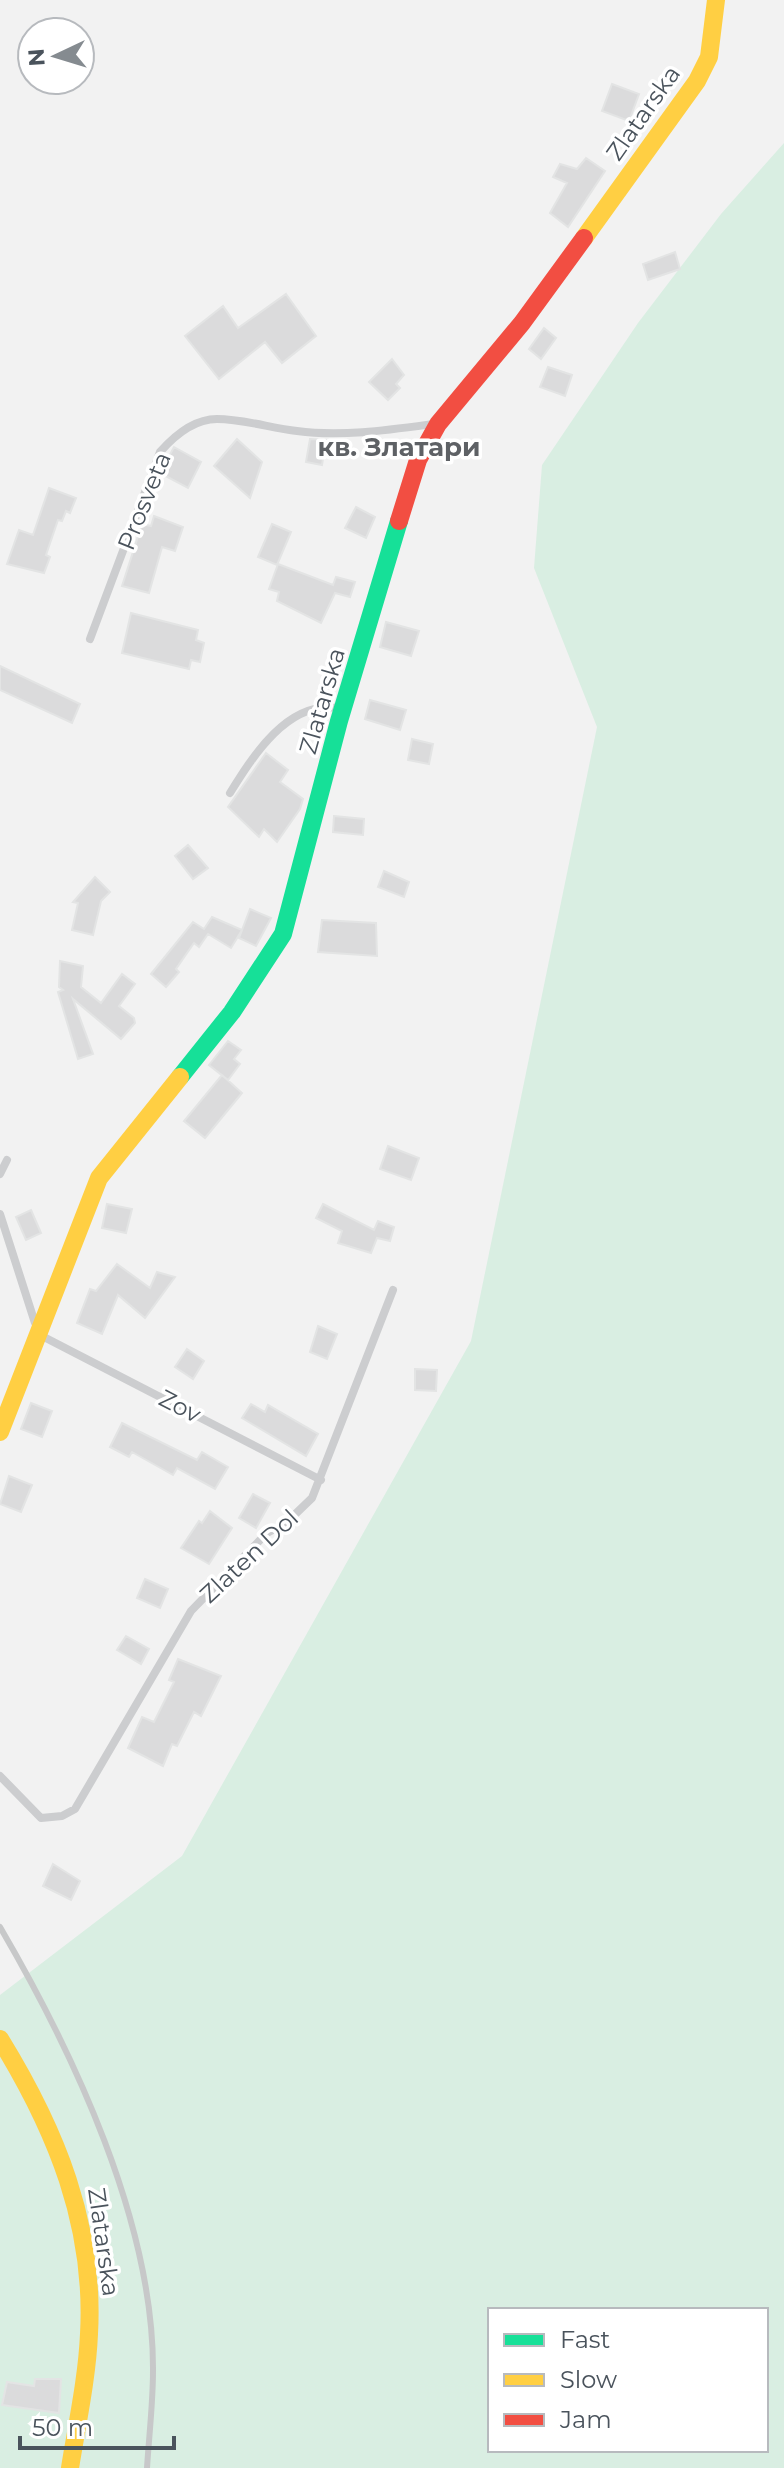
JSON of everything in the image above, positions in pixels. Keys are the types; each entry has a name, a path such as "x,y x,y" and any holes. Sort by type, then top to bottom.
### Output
{"street":[{"name":"Zlatarska","path":"0,1432 99,1178 232,1012 283,934 343,708 406,493 438,424 522,323 697,81 709,57 716,0"},
{"name":"Zlatarska","path":"0,2039 38,2098 62,2149 81,2224 90,2319 70,2468"}],"lane":[{"name":"Prosveta","path":"90,639 160,452 173,437 190,427 215,419 300,432 344,432 438,424"},
{"path":"230,793 254,754 285,724 322,705 343,708"},
{"path":"0,1174 7,1160"},
{"path":"0,1214 38,1334"},
{"name":"Zlaten Dol","path":"0,1776 41,1818 51,1820 75,1809 191,1611 267,1533 286,1523 312,1498 393,1290"},
{"name":"Zov","path":"38,1334 321,1480"}],"green space":[{"path":"784,143 784,2468 0,2468 0,1995 182,1856 471,1341 597,727 534,568 542,465 638,323 721,214"}],"building":[{"path":"612,84 639,94 629,121 602,111"},
{"path":"586,158 605,171 568,227 550,213 567,183 553,177 560,164 577,169"},
{"path":"675,252 680,269 648,280 643,264"},
{"path":"286,294 316,336 282,363 265,342 219,379 185,336 223,306 238,328"},
{"path":"544,328 556,338 541,359 529,349"},
{"path":"392,359 404,375 396,384 400,388 388,400 369,382"},
{"path":"548,367 572,375 565,396 540,387"},
{"path":"237,439 262,462 250,498 214,466"},
{"path":"310,439 326,440 322,465 306,462"},
{"path":"174,447 201,462 188,488 160,473"},
{"path":"49,488 76,498 70,513 66,511 62,521 58,520 46,555 50,557 44,573 7,564 19,530 33,535"},
{"path":"356,507 375,517 366,538 345,528"},
{"path":"154,516 183,527 175,551 162,547 149,593 122,586 142,524 151,526"},
{"path":"272,524 291,532 277,565 258,557"},
{"path":"278,564 333,585 336,577 355,582 350,597 335,593 321,623 277,601 279,592 269,589"},
{"path":"131,613 198,630 196,640 204,643 200,662 191,660 189,669 122,653"},
{"path":"386,622 419,631 411,656 380,647"},
{"path":"0,666 80,704 72,723 0,690"},
{"path":"370,700 406,710 400,730 365,719"},
{"path":"412,739 433,744 429,764 408,760"},
{"path":"266,753 288,770 280,782 303,799 300,809 277,842 264,829 259,837 228,807"},
{"path":"334,816 364,819 363,835 333,832"},
{"path":"188,845 208,868 193,879 175,856"},
{"path":"384,871 409,882 404,897 378,887"},
{"path":"95,877 110,892 101,901 93,935 72,930 78,903 73,902"},
{"path":"250,909 271,918 256,946 239,938"},
{"path":"212,917 242,930 231,948 208,934 199,947 194,943 176,969 179,972 166,987 151,974 193,922 204,929"},
{"path":"322,920 376,923 377,956 318,952"},
{"path":"60,961 83,966 81,987 101,1003 122,974 135,984 119,1006 134,1018 135,1023 121,1039 73,999 93,1054 78,1059 58,992 63,990 59,987"},
{"path":"228,1041 241,1050 234,1059 240,1064 228,1080 209,1065"},
{"path":"222,1075 242,1093 205,1138 184,1121"},
{"path":"388,1146 419,1158 411,1180 380,1169"},
{"path":"107,1204 132,1209 126,1233 102,1228"},
{"path":"323,1204 374,1230 378,1221 394,1227 390,1241 377,1238 371,1253 338,1243 342,1231 316,1218"},
{"path":"31,1210 41,1233 26,1240 16,1217"},
{"path":"117,1264 150,1288 157,1272 175,1277 145,1318 118,1295 102,1334 77,1323 90,1289 96,1291"},
{"path":"318,1326 337,1334 327,1359 310,1352"},
{"path":"187,1349 204,1361 193,1379 175,1367"},
{"path":"415,1369 437,1370 436,1391 415,1390"},
{"path":"31,1403 52,1411 42,1437 21,1429"},
{"path":"251,1404 265,1412 268,1405 318,1434 306,1456 242,1418"},
{"path":"122,1423 197,1460 202,1452 228,1467 215,1489 177,1468 173,1475 132,1452 129,1457 110,1447"},
{"path":"9,1476 32,1485 21,1512 0,1504"},
{"path":"253,1494 270,1503 256,1528 239,1518"},
{"path":"210,1511 232,1528 209,1564 181,1548 199,1521 202,1523"},
{"path":"145,1579 168,1589 160,1608 137,1598"},
{"path":"126,1636 149,1649 141,1664 117,1650"},
{"path":"178,1659 221,1676 201,1716 194,1712 177,1746 172,1744 163,1766 128,1748 142,1717 154,1722 174,1682 169,1680"},
{"path":"53,1864 80,1881 71,1900 43,1886"},
{"path":"35,2379 61,2379 59,2413 2,2405 7,2382 34,2386"}],"railway":[{"path":"0,1927 81,2083 124,2198 140,2257 150,2315 153,2383 147,2468"}],"traffic: fast":[{"path":"180,1077 232,1012 283,934 339,721 399,521"}],"traffic: slow":[{"path":"584,238 697,81 709,57 716,0"},
{"path":"0,1432 99,1178 180,1077"},
{"path":"0,2039 54,2144 68,2180 86,2255 88,2351 70,2468"}],"traffic: jam":[{"path":"399,521 418,460 438,424 522,323 584,238"}],"district":[{"name":"кв. Златари","path":"399,447"}]}
